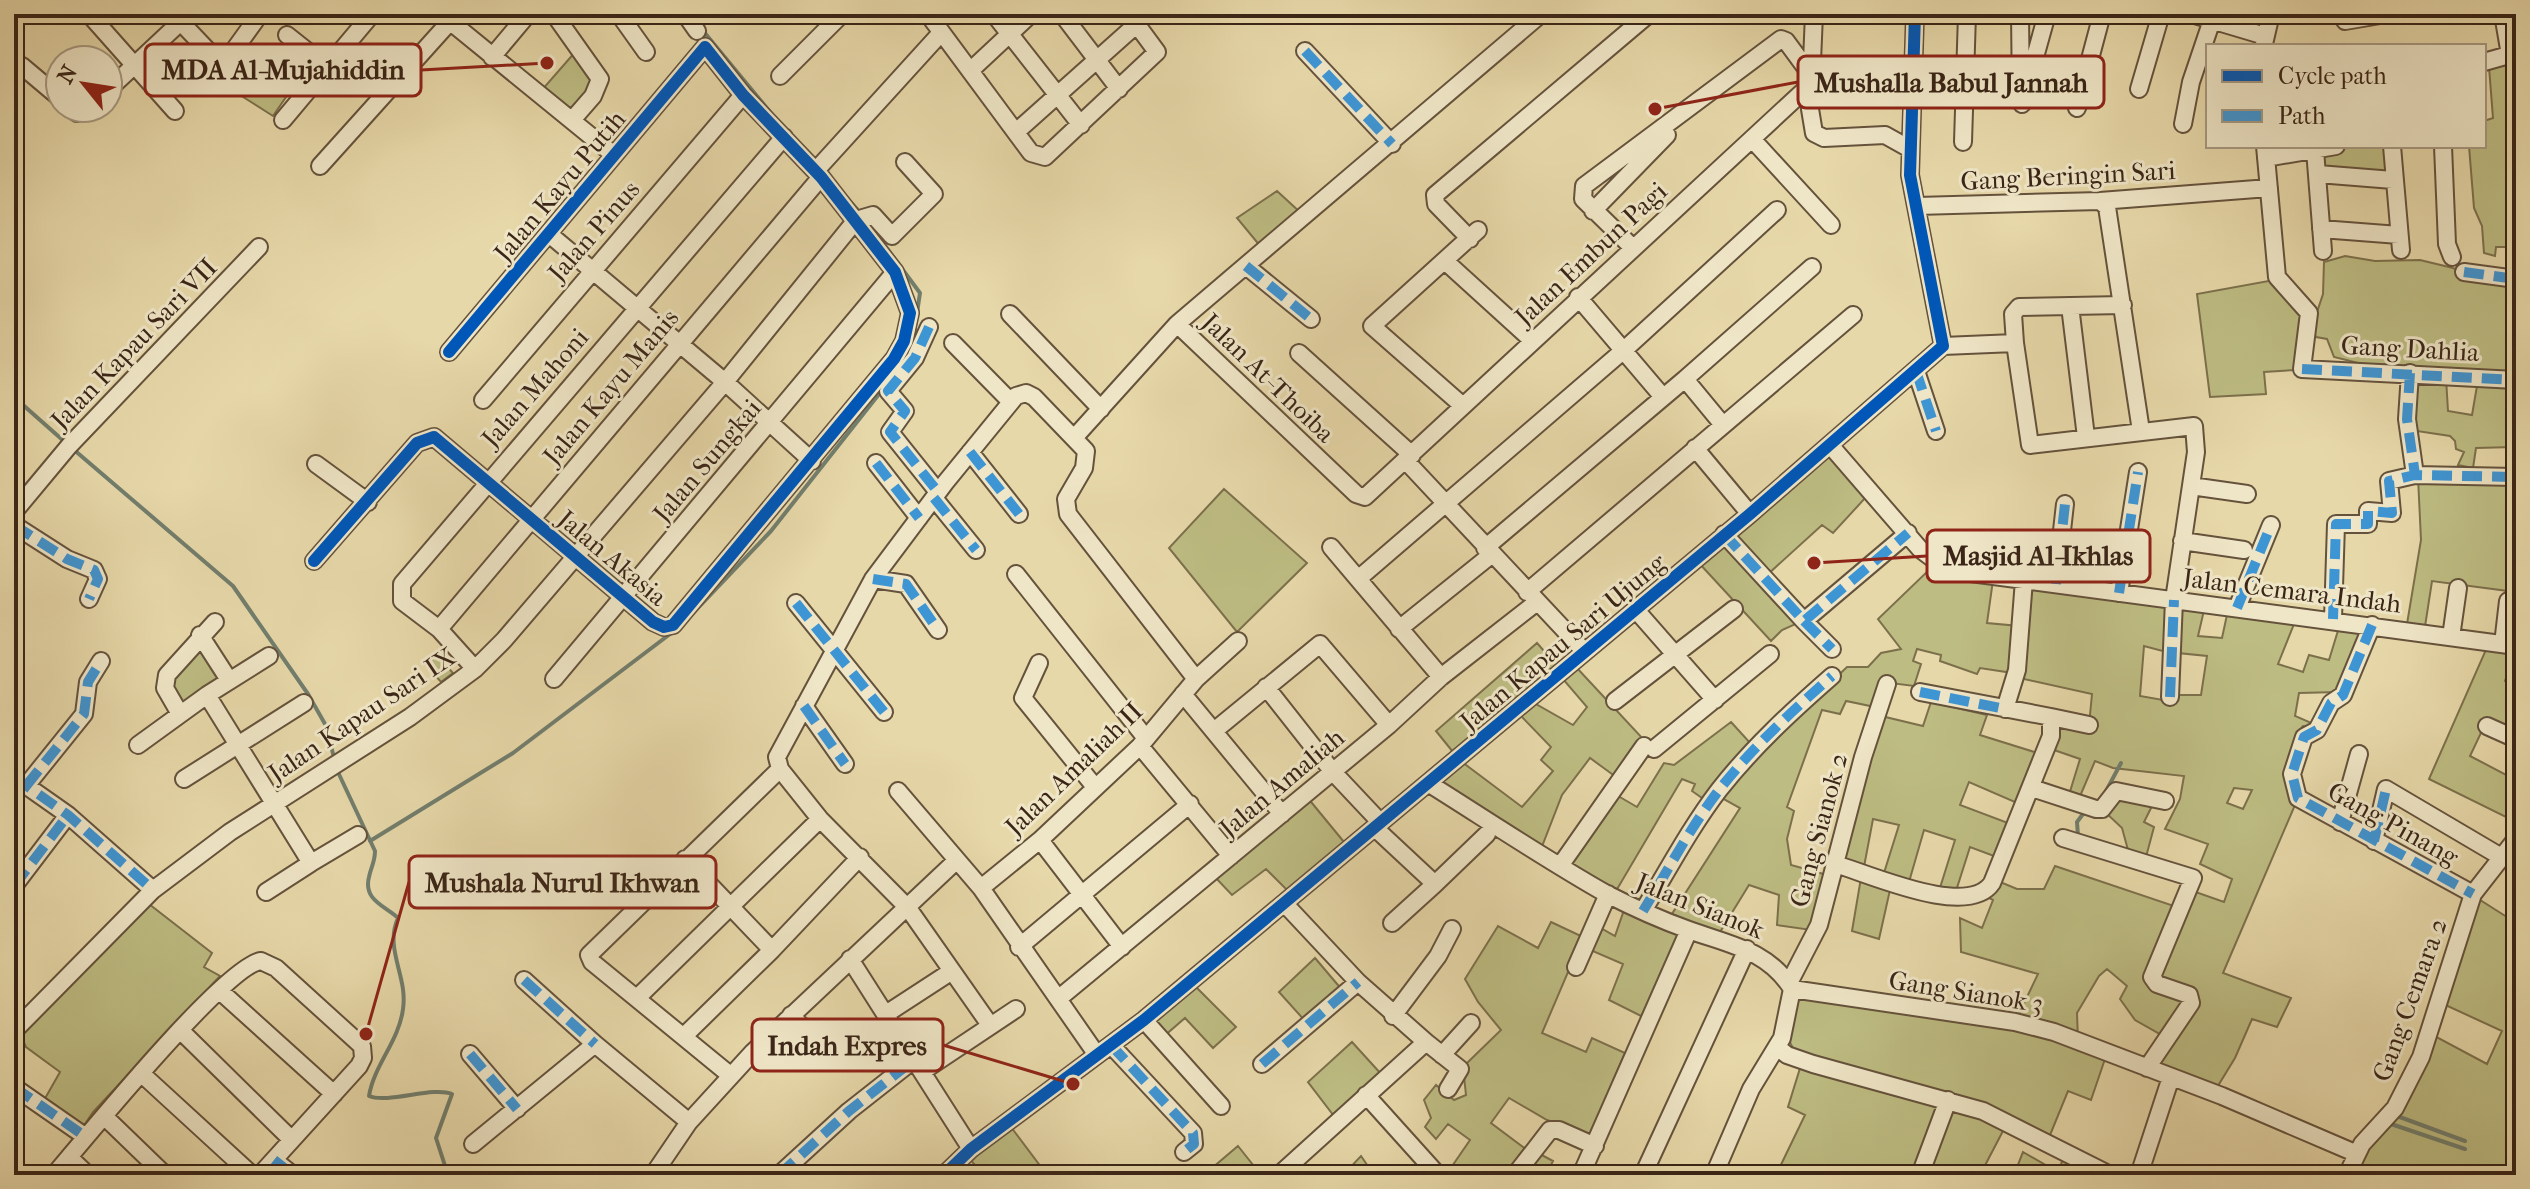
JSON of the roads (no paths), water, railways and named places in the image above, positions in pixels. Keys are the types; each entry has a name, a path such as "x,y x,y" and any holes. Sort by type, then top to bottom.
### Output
{"street":[{"path":"89,14 175,111"},
{"path":"124,72 181,17 221,59 229,57 260,14"},
{"path":"283,120 372,14"},
{"path":"492,57 528,14"},
{"path":"554,14 600,79 593,96 573,119"},
{"path":"619,14 646,52"},
{"path":"685,14 697,31"},
{"path":"780,76 842,14"},
{"path":"928,14 1031,153 1045,157 1157,52 1133,19 1096,59 1016,132"},
{"path":"994,14 1081,125"},
{"path":"970,71 1031,14"},
{"path":"1062,14 1119,89"},
{"path":"1177,324 1541,14"},
{"path":"1463,406 1372,326 1474,235 1436,204 1435,195 1649,14"},
{"path":"1814,14 1810,80 1812,128 1817,136 1885,135 1910,149"},
{"path":"1915,14 1910,149 1917,206 1943,346 2015,343"},
{"path":"1963,142 1967,14"},
{"path":"2020,14 2019,91 2022,104 2047,14"},
{"path":"2077,108 2102,14"},
{"path":"2139,89 2161,14"},
{"path":"2191,14 2213,17 2265,41 2271,14"},
{"path":"2345,21 2386,14"},
{"path":"2486,61 2513,54 2503,14"},
{"path":"320,166 450,17 492,57 614,155"},
{"path":"2183,124 2191,82 2213,17"},
{"name":"Jalan Kayu Manis","path":"439,629 820,171 940,34"},
{"path":"287,35 326,66"},
{"path":"1593,211 1628,165 1681,116 1781,39 1810,80"},
{"name":"Jalan Akasia","path":"314,561 417,443 428,437 440,439 623,598 659,625 673,625 894,359 904,341 910,313 895,272 820,171 743,95 705,47"},
{"name":"Jalan Kayu Putih","path":"449,352 705,47"},
{"path":"1305,51 1392,144"},
{"path":"22,66 44,85"},
{"name":"Jalan Embun Pagi","path":"1409,458 1578,297 1752,139 1810,80"},
{"name":"Jalan Pinus","path":"483,400 743,95"},
{"name":"Jalan Mahoni","path":"475,669 439,629 402,601 400,588 635,307 784,137"},
{"path":"1752,139 1831,225"},
{"path":"2321,229 2400,242 2392,148"},
{"path":"2443,148 2450,249"},
{"path":"2269,188 2265,152 2303,149 2318,174 2323,251"},
{"path":"856,220 873,215 892,236 934,194 905,162"},
{"path":"1628,165 1583,187 1583,199 1632,247"},
{"path":"2318,174 2393,180"},
{"name":"Gang Beringin Sari","path":"1917,206 2100,201 2269,188"},
{"name":"Gang Dahlia","path":"2269,188 2277,277 2309,313 2302,369 2516,380"},
{"path":"2100,201 2107,207 2141,431"},
{"path":"1358,579 1624,350 1777,210"},
{"name":"Jalan Kapau Sari IX","path":"14,1031 153,890 275,802 344,760 475,669 725,382 856,220"},
{"path":"549,234 725,382 812,461"},
{"name":"Jalan Kapau Sari VII","path":"14,512 69,446 259,247"},
{"path":"1445,261 1533,341"},
{"path":"1246,266 1311,319"},
{"path":"1399,629 1812,267"},
{"name":"Jalan Sungkai","path":"554,679 895,272"},
{"path":"2464,272 2516,279"},
{"path":"1578,297 1663,397"},
{"path":"2123,305 2019,307 2013,314 2015,343 2030,445 2194,426 2196,437 2191,486 2174,600 2170,697"},
{"path":"2070,306 2086,437"},
{"path":"1010,314 1101,409"},
{"name":"Jalan Amaliah","path":"1058,999 1389,725 1695,448 1853,315"},
{"name":"Jalan At-Thoiba","path":"1074,438 1177,324 1359,496 1365,497 1409,458"},
{"path":"929,327 915,358 888,391 905,411 890,432 976,550"},
{"path":"953,343 1010,401"},
{"name":"Jalan Kapau Sari Ujung","path":"944,1175 971,1149 1144,1020 1750,514 1943,346"},
{"path":"1299,353 1409,458 1446,506 1585,652"},
{"path":"1916,371 1936,431"},
{"path":"2410,373 2407,419 2415,475"},
{"path":"1685,379 1723,425"},
{"path":"990,1025 908,908 820,819 780,769 778,752 873,579 1010,401 1022,394 1030,394 1074,438 1087,456 1084,468 1066,499 1068,514 1196,679"},
{"name":"Jalan Cemara Indah","path":"1830,445 1929,558 1948,570 2333,619 2509,645"},
{"path":"1695,448 1750,514"},
{"path":"970,452 1019,514"},
{"path":"876,463 919,518"},
{"path":"316,464 368,502"},
{"path":"2119,593 2138,472"},
{"path":"2333,619 2336,524 2368,524 2368,511 2392,513 2389,481 2415,475 2516,477"},
{"path":"2191,486 2247,494"},
{"path":"2056,584 2065,504"},
{"path":"14,525 67,559 94,570 98,579 89,599"},
{"path":"2237,608 2271,525"},
{"path":"1804,621 1908,533"},
{"path":"1724,534 1832,649"},
{"path":"2182,541 2244,550"},
{"path":"1331,547 1441,677"},
{"path":"1016,574 1231,856"},
{"path":"873,579 906,584 938,630"},
{"path":"2005,709 2017,670 2024,580"},
{"path":"2451,637 2458,588"},
{"path":"2508,601 2509,645"},
{"path":"796,603 884,712"},
{"path":"1615,701 1734,609"},
{"path":"1636,610 1715,700"},
{"path":"180,714 165,688 167,675 215,622"},
{"name":"Gang Pinang","path":"2372,625 2343,695 2331,703 2317,730 2304,737 2292,774 2298,798 2473,894"},
{"path":"200,635 229,680"},
{"name":"Jalan Amaliah II","path":"981,888 1040,840 1143,741 1196,679 1238,641"},
{"path":"1214,731 1321,644 1389,725"},
{"path":"1560,866 1649,747 1715,700 1770,654"},
{"path":"138,745 229,680 269,656"},
{"path":"101,661 88,682 84,714 20,782 68,815 153,890"},
{"path":"1039,663 1023,698 1095,787"},
{"path":"1643,911 1664,870 1720,789 1756,747 1832,676"},
{"name":"Gang Sianok 2","path":"1790,986 1819,925 1863,757 1887,684"},
{"path":"1266,687 1378,825 1435,884"},
{"path":"1920,692 2089,725"},
{"path":"1183,694 1282,814"},
{"path":"207,695 311,863"},
{"path":"184,779 236,743 304,703"},
{"path":"804,706 845,764"},
{"path":"1835,864 1958,900 1975,897 1992,883 2051,736 2051,717"},
{"path":"2487,726 2516,739"},
{"path":"2340,822 2359,754"},
{"path":"730,1075 592,962 589,955 780,769"},
{"name":"Jalan Sianok","path":"1428,783 1608,894 1689,930 1747,949 1773,964 1790,986"},
{"path":"2032,788 2102,809 2116,791 2165,801"},
{"path":"2374,841 2386,789 2503,858"},
{"path":"898,791 981,888 1019,947 1058,999 1104,1050 1193,1133 1194,1144 1184,1152"},
{"path":"1019,947 1190,804"},
{"path":"14,886 68,815"},
{"path":"637,998 820,819"},
{"path":"1392,923 1487,834"},
{"path":"266,892 358,835"},
{"path":"2063,838 2193,878 2152,977 2157,984 2189,995 2191,1003 2147,1068"},
{"name":"Gang Cemara 2","path":"2347,1175 2355,1153 2388,1119 2421,1057 2473,894 2516,839"},
{"path":"1040,840 1122,947"},
{"path":"684,1036 772,950 860,857"},
{"path":"685,859 772,950"},
{"path":"653,1175 689,1122 730,1075 957,860"},
{"path":"1576,967 1608,894"},
{"path":"1284,903 1393,1016 1461,1070 1448,1089"},
{"path":"1393,1016 1438,956 1452,929"},
{"path":"1581,1175 1689,930"},
{"path":"1643,1175 1747,949"},
{"path":"850,959 971,1149"},
{"path":"54,1175 180,1030 220,991 258,962 276,968 362,1046 364,1054 359,1066 260,1175"},
{"path":"886,1014 952,971"},
{"path":"524,980 689,1122"},
{"path":"1262,1064 1358,982"},
{"path":"1714,1175 1751,1089 1787,1026 1790,986"},
{"name":"Gang Sianok 3","path":"1790,986 2015,1022 2054,1032 2355,1153"},
{"path":"220,991 334,1094"},
{"path":"779,1175 849,1111 919,1065 1016,1009"},
{"path":"791,1015 830,1056"},
{"path":"1144,1020 1221,1106"},
{"path":"1442,1055 1471,1023"},
{"path":"180,1030 292,1140"},
{"path":"1279,1175 1426,1042"},
{"path":"473,1144 595,1044"},
{"path":"1777,1047 1787,1055 1813,1064 1983,1111 2110,1175"},
{"path":"470,1054 517,1109"},
{"path":"143,1075 252,1175"},
{"path":"2139,1175 2171,1077"},
{"path":"14,1087 86,1137"},
{"path":"1366,1095 1438,1175"},
{"path":"1920,1175 1948,1100"},
{"path":"105,1117 165,1175"},
{"path":"1515,1175 1550,1130 1559,1130 1595,1146"},
{"path":"69,1157 88,1175"},
{"path":"274,1160 293,1175"}],"waterway":[{"path":"704,32 775,118"},
{"path":"845,196 857,209"},
{"path":"869,224 920,293 914,333"},
{"path":"692,614 771,531 883,389"},
{"path":"14,397 66,443"},
{"path":"73,449 233,586 308,694 325,724 335,761"},
{"path":"370,841 513,753 674,631"},
{"path":"2105,793 2121,763"},
{"path":"337,770 375,851 369,891 376,902 398,918 394,941 404,997 403,1009 397,1032 376,1074 369,1096 387,1098 434,1092 452,1094 436,1138 448,1175"},
{"path":"2078,836 2077,822 2086,810"},
{"path":"2397,1116 2465,1141"},
{"path":"2391,1124 2465,1149"}],"place":[{"name":"MDA Al-Mujahiddin","path":"547,63"},
{"name":"Mushalla Babul Jannah","path":"1655,109"},
{"name":"Masjid Al-Ikhlas","path":"1814,563"},
{"name":"Mushala Nurul Ikhwan","path":"366,1034"},
{"name":"Indah Expres","path":"1073,1084"}]}
